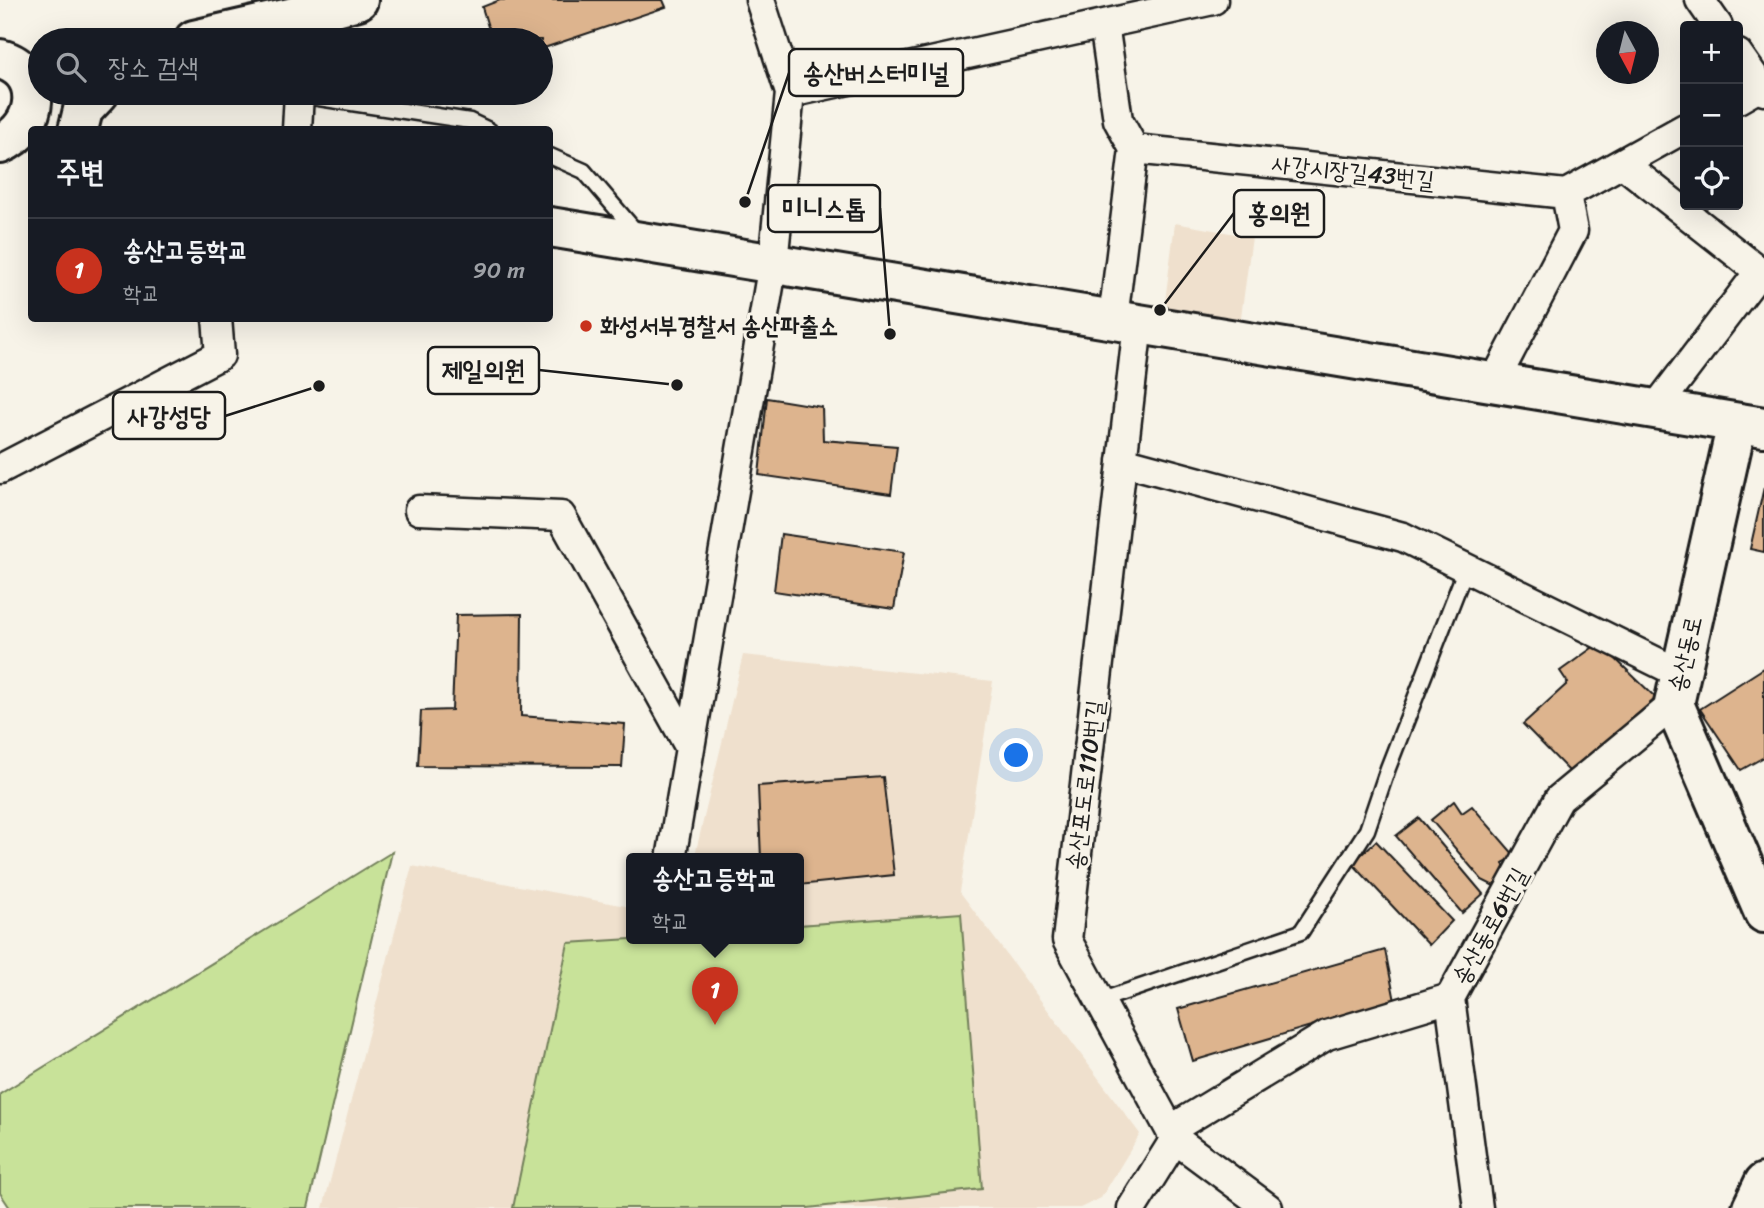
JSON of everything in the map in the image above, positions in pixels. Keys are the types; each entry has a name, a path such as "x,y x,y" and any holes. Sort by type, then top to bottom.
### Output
{"main road":[{"path":"303,28 353,1"},
{"path":"16,59 17,68 25,77 29,124"},
{"path":"79,126 83,110 88,105"},
{"path":"553,228 1750,425"},
{"name":"송산동로","path":"1750,425 1677,689 1764,913"},
{"path":"1752,1208 1764,1183"}],"street":[{"path":"672,853 773,263 790,93 760,0"},
{"path":"790,93 1213,0"},
{"path":"1700,0 1715,21"},
{"path":"1104,24 1118,120 1134,149"},
{"path":"1743,64 1756,90"},
{"path":"297,126 298,105"},
{"path":"1494,382 1573,231 1566,194 1680,131"},
{"name":"사강시장길43번길","path":"1134,149 1566,194"},
{"name":"송산포도로110번길","path":"1134,149 1122,461 1067,940 1172,1135"},
{"path":"1622,163 1762,273 1655,409"},
{"path":"0,469 220,355 217,322"},
{"path":"1122,461 1403,537 1466,568 1677,689"},
{"path":"419,510 561,516 690,748"},
{"name":"송산동로6번길","path":"1478,1208 1450,998 1559,799 1677,689"},
{"path":"1132,1208 1172,1135 1327,1035 1450,998"},
{"path":"1172,1135 1259,1206"}],"lane":[{"path":"369,105 470,121 481,126"},
{"path":"553,157 584,171 646,243"},
{"path":"1099,1001 1301,932 1367,830 1388,768 1466,568"}],"shaded area":[{"path":"1175,223 1252,237 1239,331 1163,317"},
{"path":"743,655 993,681 960,892 1140,1134 1101,1198 1080,1208 323,1208 412,866 626,906 626,944 804,944 804,853 695,853"}],"green space":[{"path":"392,852 308,1208 10,1208 0,1193 0,1094"},
{"path":"961,913 982,1189 808,1208 513,1208 568,943 626,939 626,944 804,944 804,925"}],"building":[{"path":"500,0 663,0 666,7 553,45 553,28 488,28 482,7"},
{"path":"767,398 822,407 823,440 897,446 891,494 759,475"},
{"path":"1764,487 1764,552 1750,549"},
{"path":"781,534 904,552 894,609 774,591"},
{"path":"522,614 521,716 625,724 622,767 418,766 421,711 452,710 456,615"},
{"path":"1599,643 1656,698 1571,773 1523,724 1568,683 1560,671"},
{"path":"1764,668 1764,757 1741,770 1700,709"},
{"path":"883,777 894,875 804,884 804,853 761,853 758,786"},
{"path":"1454,801 1462,813 1472,806 1515,856 1503,863 1507,875 1494,886 1482,880 1431,820"},
{"path":"1419,818 1483,894 1462,913 1396,836"},
{"path":"1376,841 1452,921 1429,945 1352,863"},
{"path":"1385,950 1395,1001 1193,1061 1178,1009"}],"place":[{"name":"송산버스터미널","path":"745,202"},
{"name":"홍의원","path":"1160,310"},
{"name":"화성서부경찰서 송산파출소","path":"586,326"},
{"name":"미니스톱","path":"890,334"},
{"name":"제일의원","path":"677,385"},
{"name":"사강성당","path":"319,386"},
{"name":"송산고등학교","path":"715,1025"}]}
